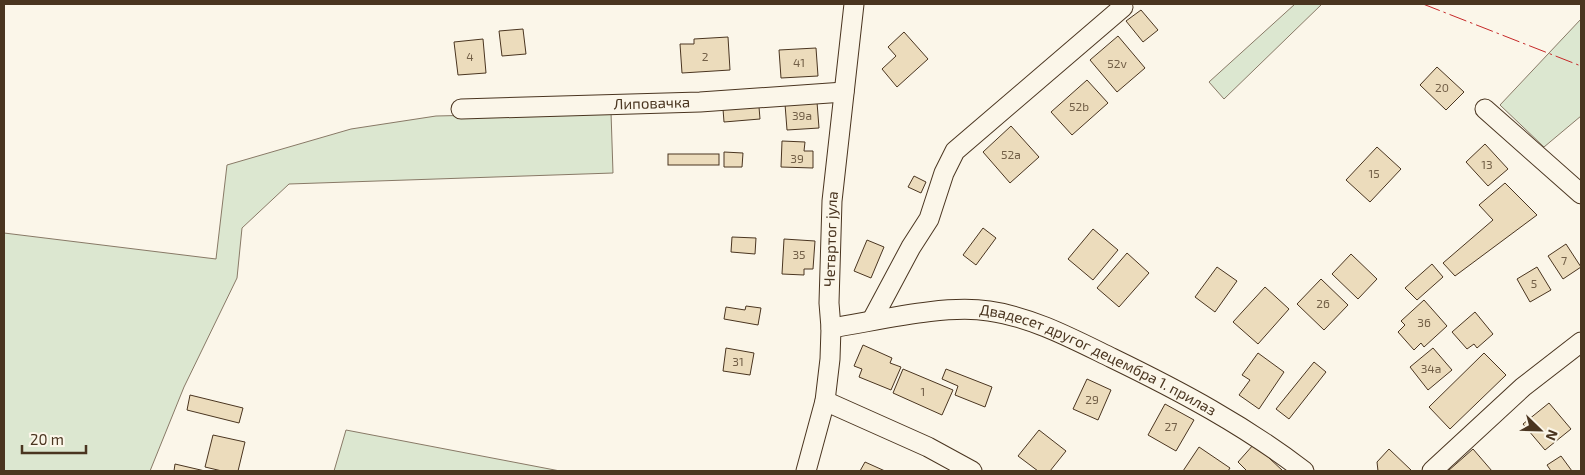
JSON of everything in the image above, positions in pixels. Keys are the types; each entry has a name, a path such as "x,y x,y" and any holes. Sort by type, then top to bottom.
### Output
{"street":[{"name":"Четвртог јула","path":"806,471 825,400 831,328 829,303 832,201 854,4"},
{"path":"872,320 911,247 930,220 944,172 955,151 1123,7"},
{"name":"Липовачка","path":"461,109 700,102 844,92"},
{"path":"1486,109 1581,194"},
{"name":"Двадесет другог децембра 1. прилаз","path":"831,328 872,320 954,310 988,311 1037,324 1080,342 1215,410 1264,440 1304,471"},
{"path":"1432,471 1523,387 1581,342"},
{"path":"825,400 928,447 972,471"}],"green space":[{"path":"1295,4 1322,4 1224,99 1209,82"},
{"path":"1581,19 1581,116 1544,147 1500,105"},
{"path":"611,112 613,173 289,184 242,228 237,278 184,387 150,471 4,471 4,233 216,259 227,165 351,129 436,116"},
{"path":"346,430 560,471 334,471"}],"building":[{"path":"1141,10 1158,30 1143,42 1126,21"},
{"path":"523,29 526,54 502,56 499,31"},
{"path":"904,32 928,59 897,87 882,69 896,56 888,47"},
{"path":"1118,36 1145,68 1117,92 1090,60"},
{"path":"728,37 730,70 682,73 680,44 694,44 694,39"},
{"path":"483,39 486,73 458,75 454,42"},
{"path":"816,48 818,76 781,78 779,50"},
{"path":"1437,67 1464,92 1446,110 1420,85"},
{"path":"1087,80 1108,103 1072,135 1051,112"},
{"path":"817,102 819,128 787,130 785,104"},
{"path":"759,107 760,119 724,122 723,109"},
{"path":"1011,126 1039,157 1010,183 983,152"},
{"path":"782,141 805,142 804,151 813,151 813,168 781,167"},
{"path":"1485,144 1508,169 1488,186 1466,162"},
{"path":"1377,147 1401,169 1370,202 1346,180"},
{"path":"724,152 743,153 742,167 724,167"},
{"path":"668,154 719,154 719,165 668,165"},
{"path":"914,176 926,182 921,193 908,187"},
{"path":"1505,183 1537,215 1455,276 1443,263 1493,220 1479,205"},
{"path":"983,228 996,238 976,265 963,255"},
{"path":"1093,229 1118,250 1093,280 1068,259"},
{"path":"732,237 756,238 755,254 731,252"},
{"path":"784,239 815,241 813,269 804,269 804,275 782,274"},
{"path":"867,240 884,247 871,278 854,271"},
{"path":"1566,244 1581,267 1563,279 1548,256"},
{"path":"1127,253 1149,273 1119,307 1097,288"},
{"path":"1351,254 1377,279 1358,299 1332,274"},
{"path":"1432,264 1443,277 1417,300 1405,288"},
{"path":"1217,267 1237,281 1215,312 1195,297"},
{"path":"1537,267 1551,290 1530,302 1517,279"},
{"path":"1321,279 1348,305 1324,330 1297,304"},
{"path":"1265,287 1289,309 1258,344 1233,322"},
{"path":"1424,300 1447,326 1424,347 1421,343 1414,350 1398,332 1405,325 1401,321"},
{"path":"746,306 761,308 758,325 724,319 726,307 745,310"},
{"path":"1475,312 1493,334 1477,348 1474,344 1467,349 1452,332"},
{"path":"863,345 892,358 890,363 901,367 891,390 859,377 862,369 854,366"},
{"path":"726,348 754,353 750,375 723,371"},
{"path":"1433,348 1452,370 1428,390 1410,367"},
{"path":"1258,353 1284,372 1259,409 1239,395 1250,380 1242,375"},
{"path":"1484,353 1506,375 1450,429 1429,407"},
{"path":"1314,362 1326,372 1289,419 1276,409"},
{"path":"903,369 953,390 942,415 893,393"},
{"path":"946,369 992,387 985,407 955,395 958,386 942,379"},
{"path":"1087,379 1111,390 1098,420 1073,409"},
{"path":"190,395 243,408 239,423 187,410"},
{"path":"1549,403 1571,429 1545,450 1523,424"},
{"path":"1165,404 1194,420 1176,451 1148,435"},
{"path":"1039,430 1066,451 1050,471 1038,471 1018,456"},
{"path":"213,435 245,442 238,471 222,471 205,467"},
{"path":"1254,444 1283,471 1247,471 1238,462"},
{"path":"1199,447 1230,468 1228,471 1183,471"},
{"path":"1389,449 1412,471 1378,471 1377,462"},
{"path":"1473,449 1492,471 1448,471"},
{"path":"1561,456 1572,471 1551,471 1547,465"},
{"path":"865,462 885,471 860,471"},
{"path":"175,464 205,471 174,471"}],"power":[{"path":"1423,4 1581,66"}]}
